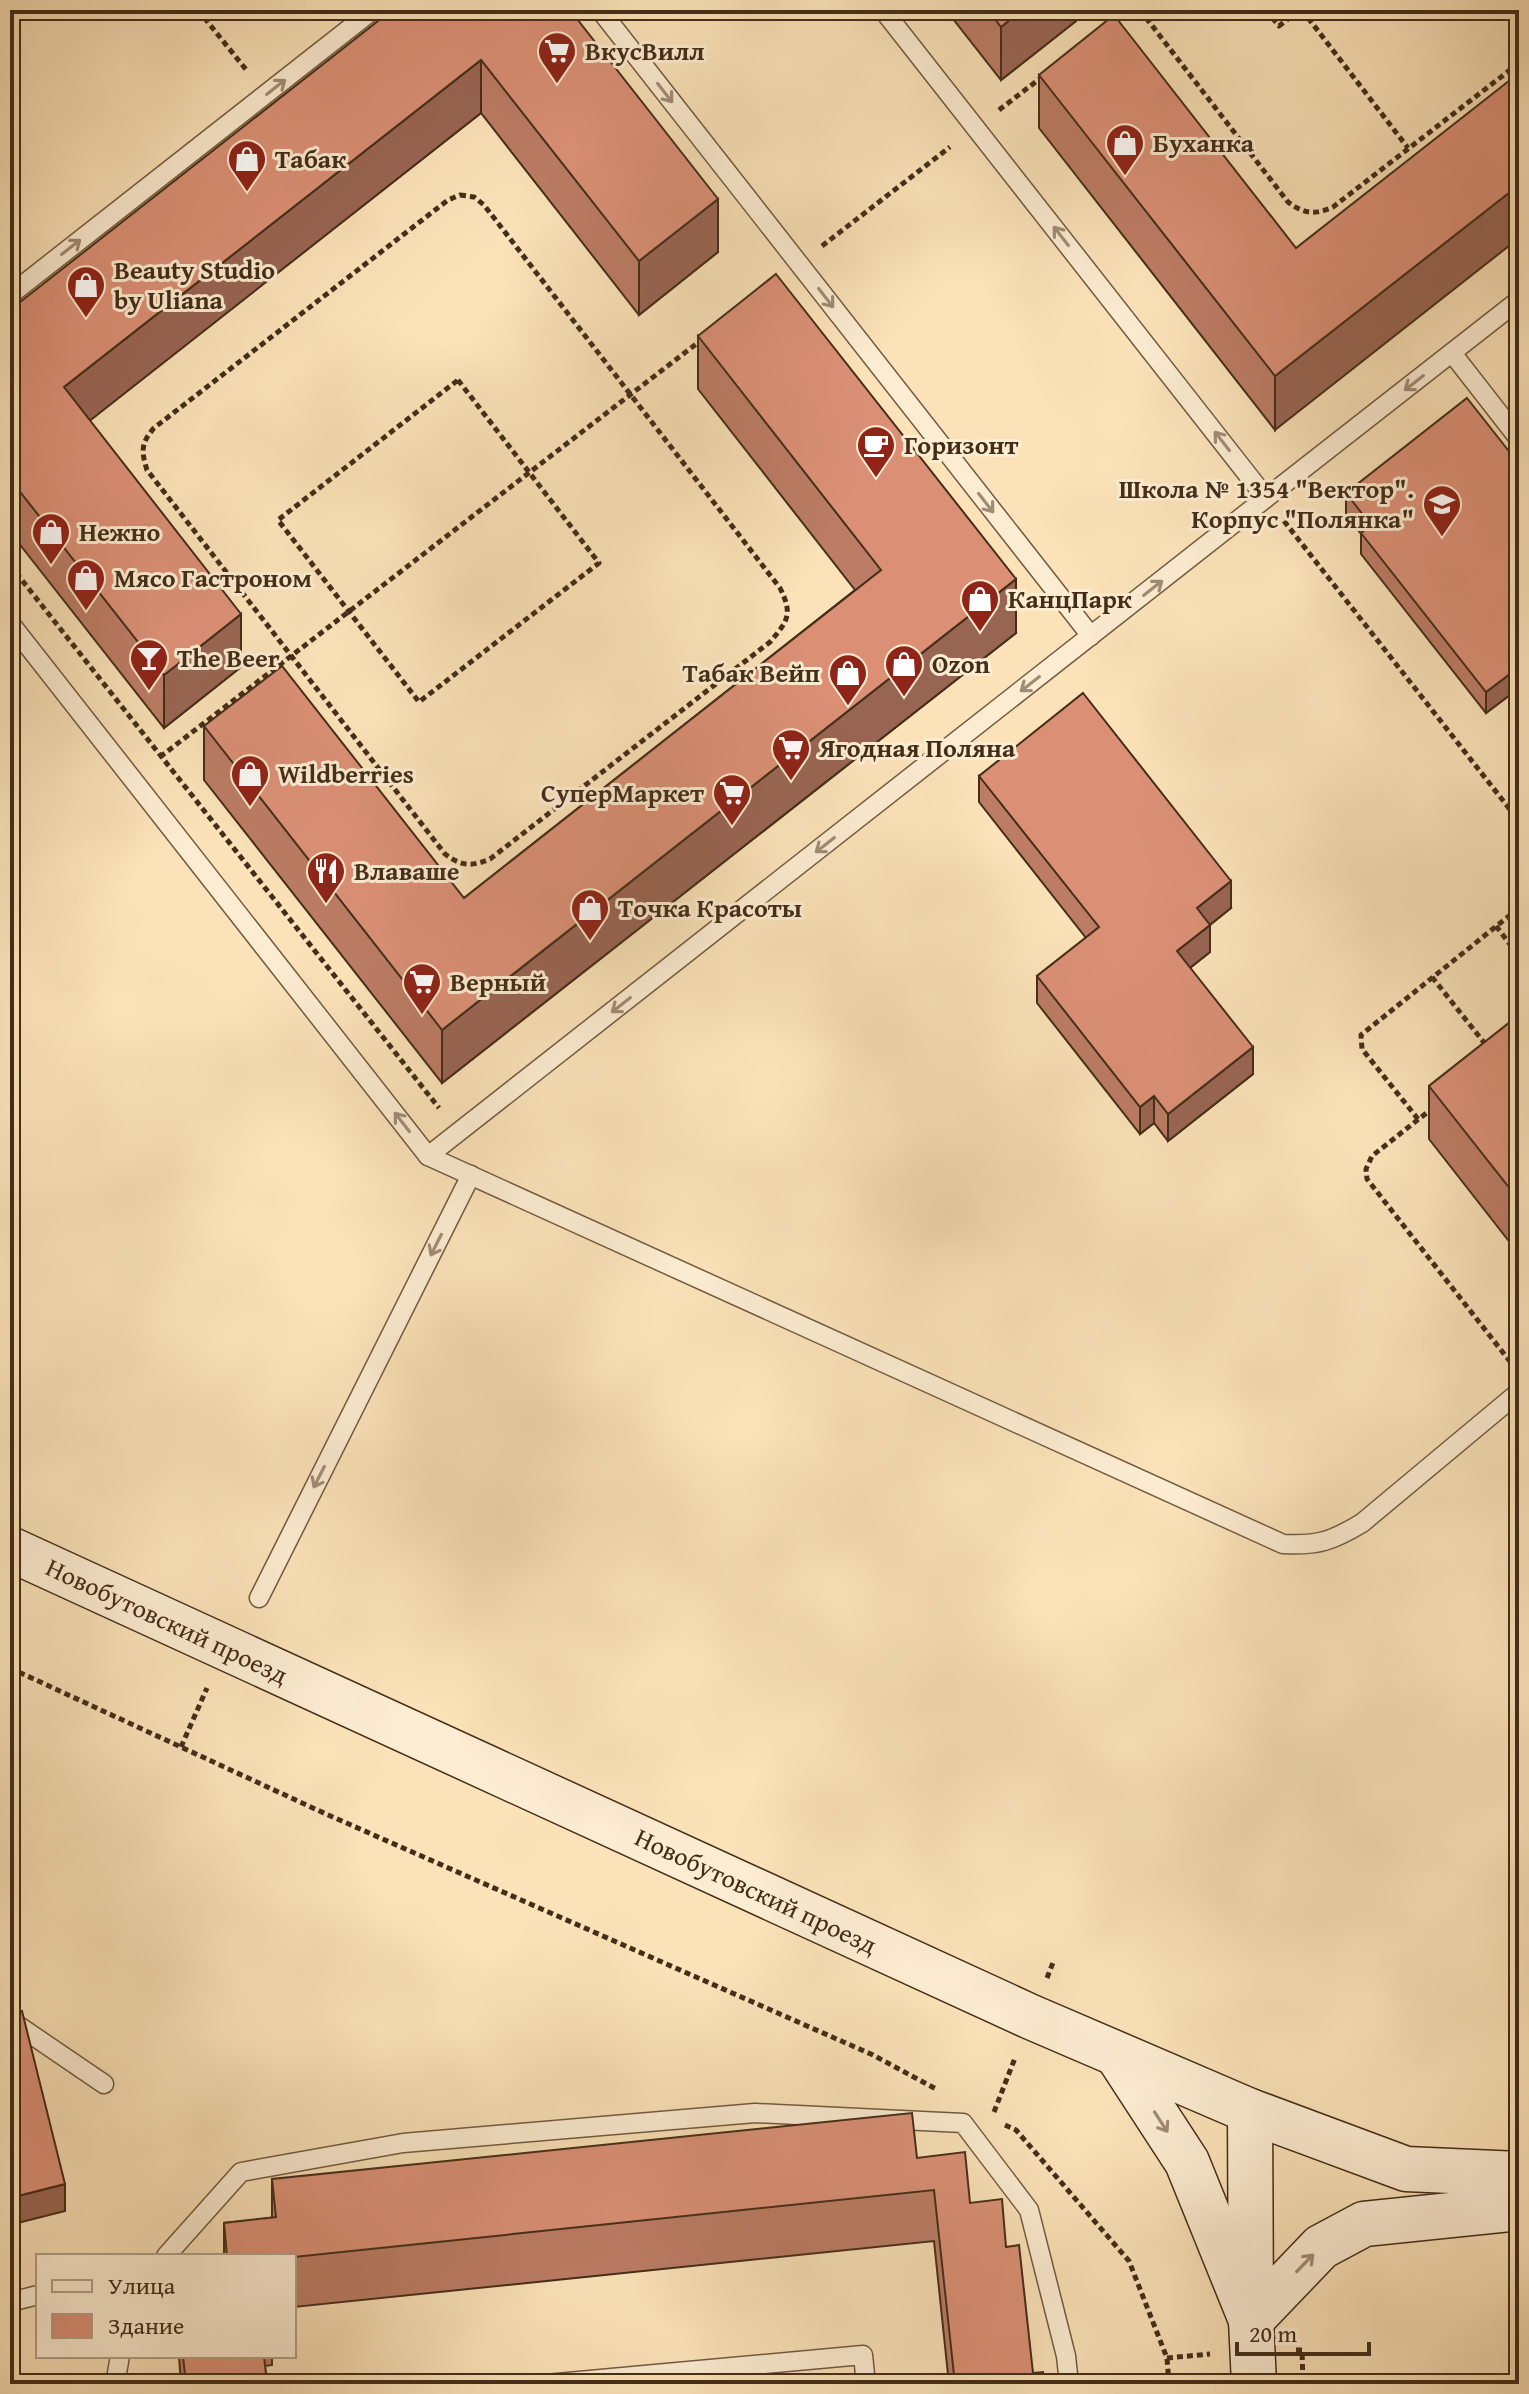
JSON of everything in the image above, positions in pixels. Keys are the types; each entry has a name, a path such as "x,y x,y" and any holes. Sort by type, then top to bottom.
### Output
{"street":[{"name":"Новобутовский проезд","path":"10,1549 1118,2056 1250,2111 1406,2169 1519,2174"},
{"path":"1118,2056 1187,2162 1251,2320"},
{"path":"1250,2111 1254,2384"},
{"path":"1251,2320 1321,2247 1364,2224 1519,2208"}],"lane":[{"path":"10,295 373,10"},
{"path":"600,10 1091,636"},
{"path":"883,10 1266,498"},
{"path":"428,1156 1519,300"},
{"path":"1452,353 1519,439"},
{"path":"10,623 428,1156 1283,1544 1311,1546 1336,1539 1362,1523 1519,1392"},
{"path":"259,1598 471,1175"},
{"path":"10,2020 104,2084"},
{"path":"168,2254 241,2172 403,2143 755,2113 963,2123 1029,2210 1066,2356 1069,2384"},
{"path":"10,2302 36,2296"},
{"path":"546,2384 863,2355 866,2384"},
{"path":"115,2384 120,2358"}],"path":[{"path":"198,10 266,94"},
{"path":"1103,29 1128,10"},
{"path":"1140,10 1288,202 1300,211 1317,214 1333,207 1519,63"},
{"path":"1266,10 1279,26 1301,10 1408,148"},
{"path":"799,264 1053,68"},
{"path":"996,108 1005,120"},
{"path":"460,195 474,197 484,205 630,395 780,588 788,604 787,622 770,642 490,859 474,866 457,863 445,854 147,470 142,454 143,441 154,428 436,209 460,195"},
{"path":"176,745 705,337"},
{"path":"458,380 599,563 419,702 349,612 278,520 458,380"},
{"path":"1266,498 1519,821"},
{"path":"10,565 442,1112"},
{"path":"1418,1119 1362,1049 1359,1041 1364,1030 1519,908"},
{"path":"1496,926 1519,956"},
{"path":"1432,977 1486,1046"},
{"path":"1440,1102 1372,1156 1367,1163 1367,1179 1519,1373"},
{"path":"10,1668 326,1814 873,2055 938,2090"},
{"path":"985,2114 1016,2130 1129,2261 1167,2358 1169,2384"}],"building":[{"path":"392,10 570,10 718,199 639,261 481,60 64,387 241,614 164,675 10,479 10,310"},
{"path":"988,10 1022,10 1001,27"},
{"path":"1114,15 1296,248 1519,73 1519,185 1275,376 1039,75"},
{"path":"776,274 1016,579 442,1030 204,726 282,666 464,898 881,570 698,336"},
{"name":"Школа № 1354 \"Вектор\". Корпус \"Полянка\"","path":"1467,398 1519,464 1519,667 1486,692 1361,533 1371,525 1346,493"},
{"path":"1083,693 1231,881 1197,908 1210,925 1177,951 1253,1047 1168,1114 1154,1096 1140,1107 1037,976 1099,927 979,776"},
{"path":"1519,1015 1519,1192 1515,1195 1429,1086"},
{"path":"22,2011 65,2184 10,2198 10,2014"},
{"path":"912,2113 917,2158 965,2152 970,2203 1002,2199 1006,2247 1019,2245 1033,2373 1043,2372 1044,2384 955,2384 934,2190 296,2257 296,2254 227,2254 224,2223 276,2217 272,2179"},
{"path":"183,2358 264,2358 267,2384 186,2384"}],"place":[{"name":"ВкусВилл","path":"557,85"},
{"name":"Буханка","path":"1125,177"},
{"name":"Табак","path":"247,193"},
{"name":"Beauty Studio by Uliana","path":"86,319"},
{"name":"Горизонт","path":"876,479"},
{"name":"Школа № 1354 \"Вектор\". Корпус \"Полянка\"","path":"1442,538"},
{"name":"Нежно","path":"51,566"},
{"name":"Мясо Гастроном","path":"86,612"},
{"name":"КанцПарк","path":"980,633"},
{"name":"The Beer","path":"149,692"},
{"name":"Ozon","path":"904,698"},
{"name":"Табак Вейп","path":"848,707"},
{"name":"Ягодная Поляна","path":"791,782"},
{"name":"Wildberries","path":"250,808"},
{"name":"СуперМаркет","path":"732,827"},
{"name":"Влаваше","path":"326,905"},
{"name":"Точка Красоты","path":"590,942"},
{"name":"Верный","path":"422,1016"}]}
